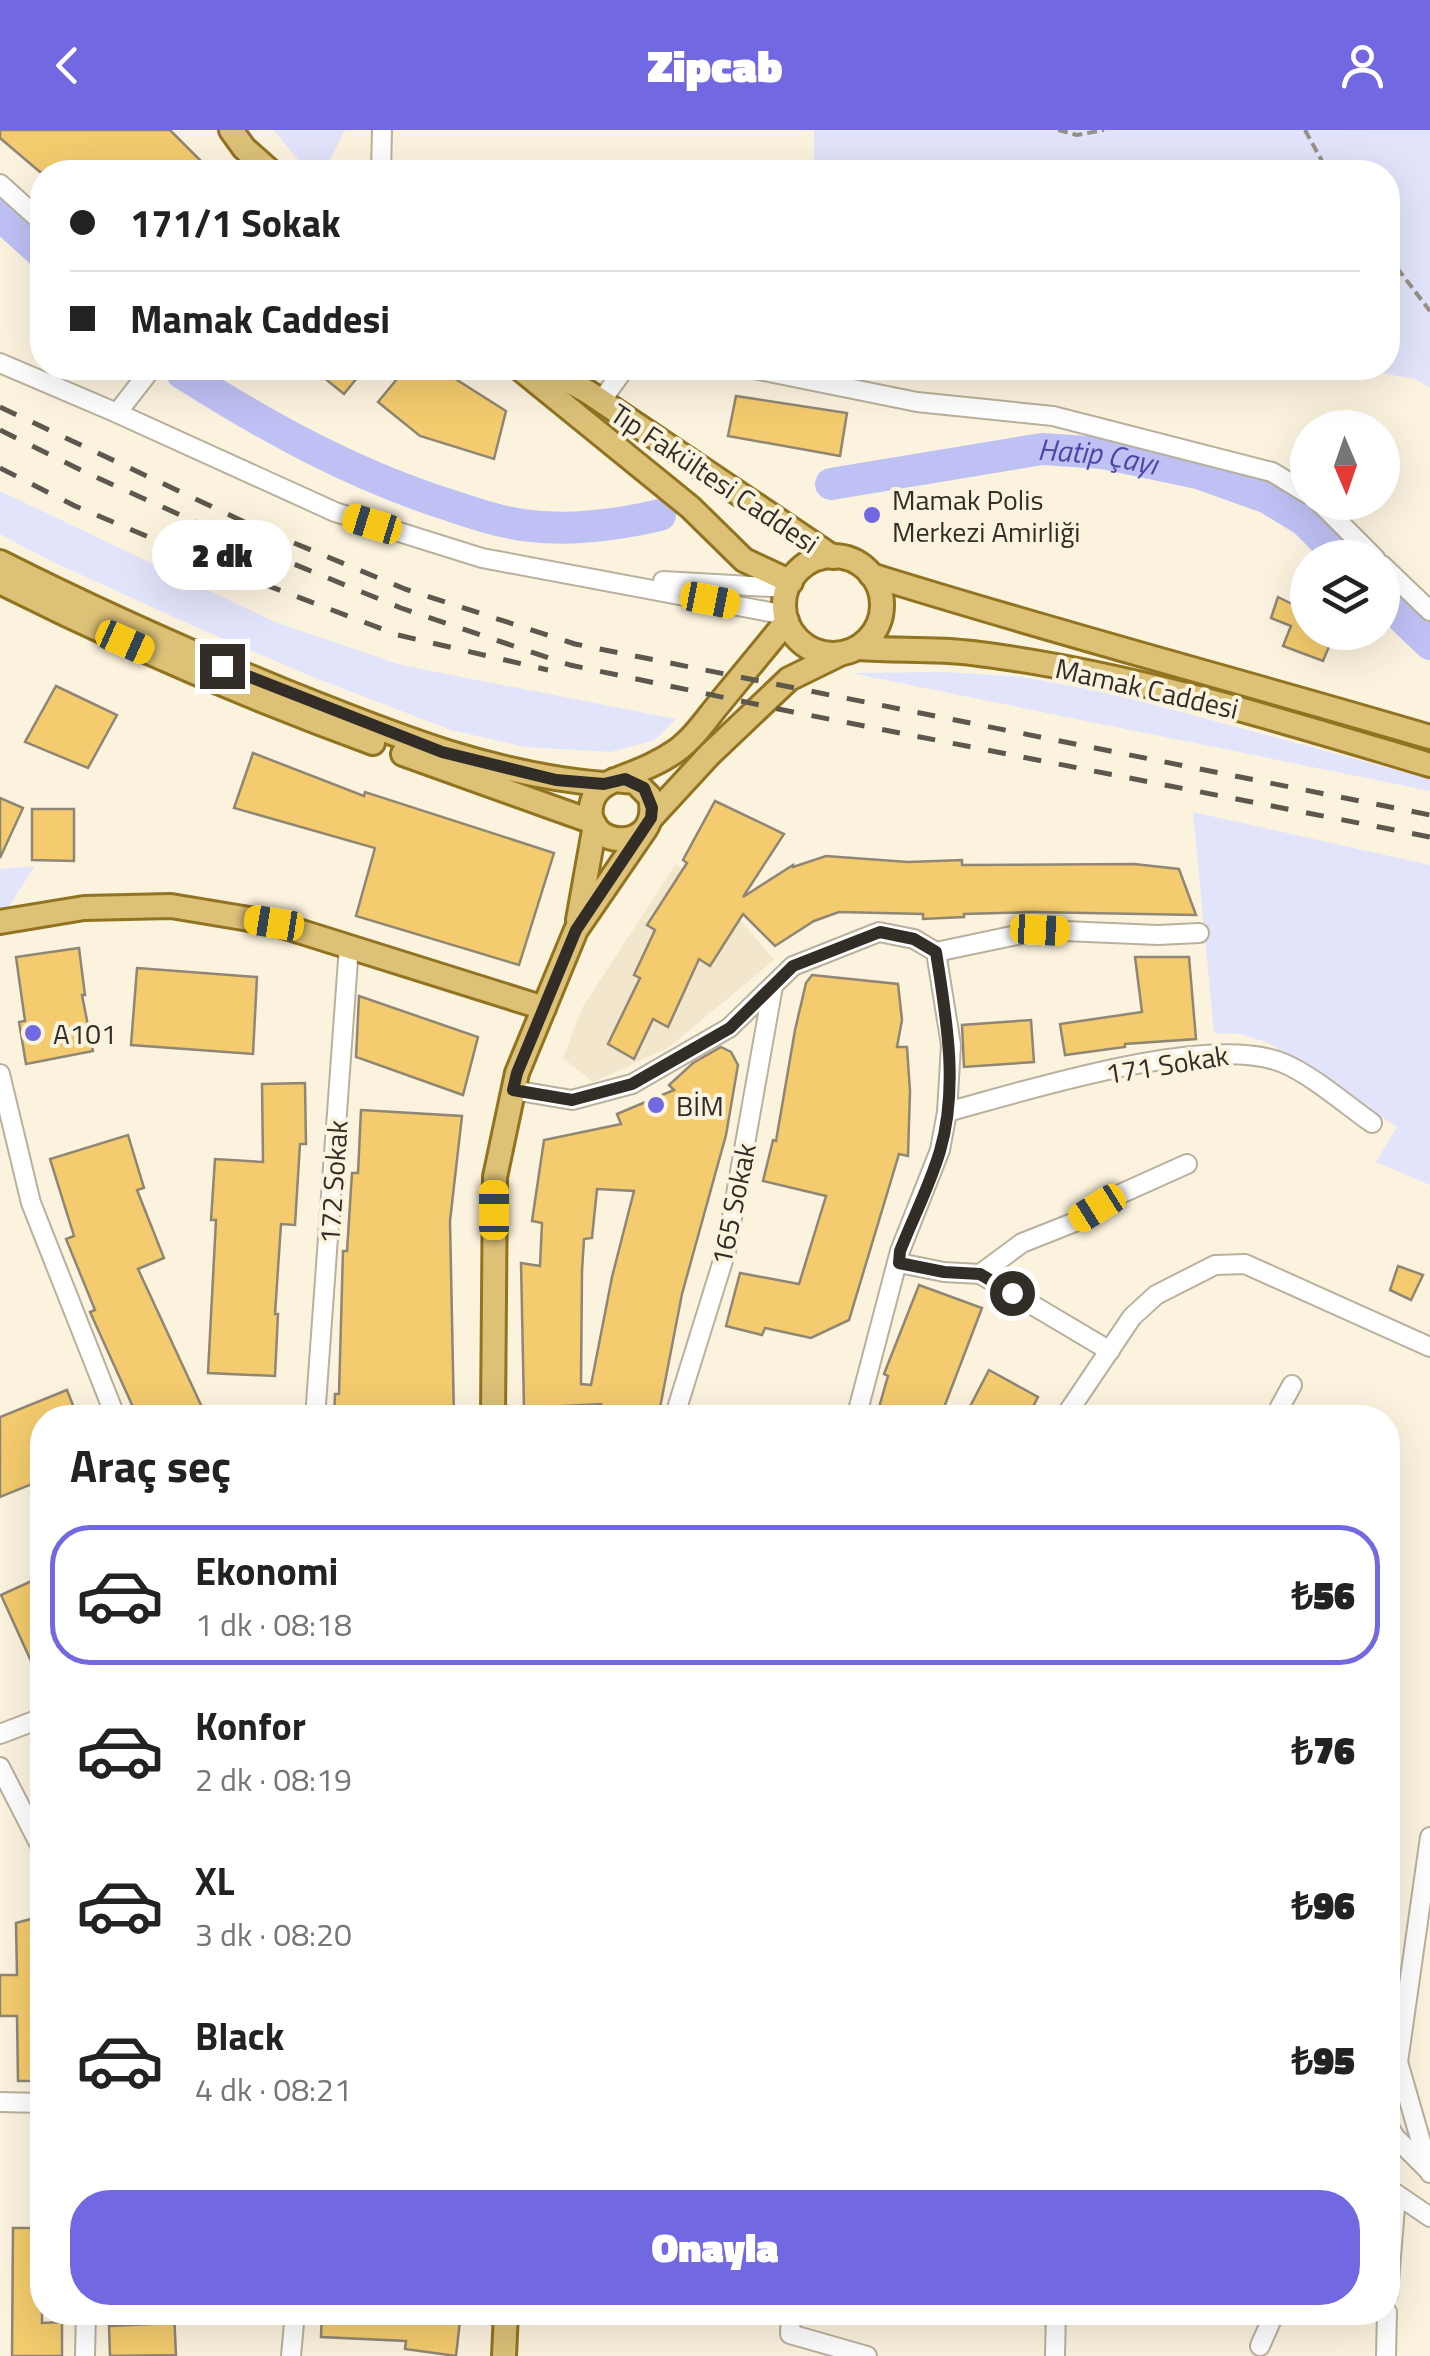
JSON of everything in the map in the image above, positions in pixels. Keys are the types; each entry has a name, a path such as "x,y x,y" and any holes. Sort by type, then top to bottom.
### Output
{"main road":[{"path":"231,130 257,160"},
{"name":"Tıp Fakültesi Caddesi","path":"534,380 690,507 744,560 789,585"},
{"name":"Tıp Fakültesi Caddesi","path":"565,380 833,557"},
{"path":"494,1405 495,1177 513,1090 576,930 594,824 590,807 593,798 609,782 646,769 688,742 786,618 789,585 806,565 833,557 848,558 871,574 882,600 882,614 870,638 851,651 813,650 802,643 786,618"},
{"path":"0,562 172,645 442,752 556,780 625,779 644,788 652,808 648,823 639,835 620,840 601,833 594,824 279,708 95,630 0,582"},
{"name":"Mamak Caddesi","path":"871,574 1087,641 1224,676 1430,737"},
{"name":"Mamak Caddesi","path":"576,930 648,823 709,756 789,680 805,669 851,651 968,652 1083,671 1219,702 1430,765"},
{"path":"0,922 84,908 171,906 274,923 544,1008"},
{"path":"504,2356 505,2325"}],"street":[{"path":"381,160 382,130"},
{"path":"0,184 30,211"},
{"path":"0,363 30,376"},
{"path":"40,380 335,512 482,558 595,577 786,618"},
{"path":"117,413 143,380"},
{"path":"601,401 616,380"},
{"path":"808,380 917,402 1053,416 1272,472 1290,483"},
{"path":"1337,520 1357,540"},
{"path":"595,577 789,585"},
{"path":"1400,582 1430,611"},
{"path":"513,1090 572,1100 632,1084 730,1028 793,966 880,932 914,939 936,952 1040,930 1198,933"},
{"name":"172 Sokak","path":"316,1405 349,946"},
{"path":"860,1405 900,1251 940,1150 947,1112 950,1046 936,952"},
{"name":"165 Sokak","path":"678,1405 726,1251 773,985"},
{"name":"171 Sokak","path":"947,1112 1173,1058 1246,1052 1284,1063 1372,1122"},
{"path":"0,1074 31,1202 111,1405"},
{"path":"980,1274 1022,1243 1075,1222 1118,1195 1188,1164"},
{"path":"899,1263 980,1274 1110,1350"},
{"path":"1073,1405 1132,1318 1156,1295 1215,1265 1246,1264 1430,1347"},
{"path":"1281,1405 1292,1385"},
{"path":"0,1734 30,1723"},
{"path":"0,1767 30,1826"},
{"path":"1400,2048 1429,1845"},
{"path":"1400,2069 1429,2171"},
{"path":"0,2102 30,2103"},
{"path":"1400,2142 1429,2171"},
{"path":"1400,2197 1430,2216"},
{"path":"85,2356 86,2325"},
{"path":"291,2356 294,2325"},
{"path":"790,2325 790,2334 867,2356"},
{"path":"1055,2356 1056,2325"},
{"path":"1260,2346 1269,2325"},
{"path":"1386,2325 1386,2356"}],"path":[{"path":"1058,130 1077,134 1104,130"},
{"path":"1305,130 1321,160"},
{"path":"1400,272 1430,311"}],"shaded area":[{"path":"273,130 345,130 330,160 298,160"},
{"path":"814,130 1430,130 1430,388 1416,379 1400,376 1400,160 814,160"},
{"path":"0,491 275,622 401,665 676,719 655,740 611,752 525,747 451,730 187,623 0,534"},
{"path":"947,672 1023,677 1110,693 1430,779 1430,791 851,673"},
{"path":"1193,812 1430,865 1430,1185 1376,1162 1397,1127 1269,1043 1240,1034 1214,1033"},
{"path":"676,864 736,903 735,913 774,960 668,1048 593,1082 563,1058 582,1008"},
{"path":"35,866 7,909 0,908 0,869"}],"building":[{"path":"0,130 170,130 200,160 30,160 30,164 0,138"},
{"path":"327,380 355,380 344,394"},
{"path":"396,380 457,380 506,411 494,459 420,436 378,402"},
{"path":"736,396 847,413 840,456 728,436"},
{"path":"1278,597 1290,603 1290,626 1271,618"},
{"path":"1290,628 1290,649 1283,646"},
{"path":"1294,650 1328,650 1323,661"},
{"path":"56,686 117,715 88,768 25,742"},
{"path":"253,753 364,796 365,792 554,853 519,965 356,916 375,848 234,808"},
{"path":"0,798 23,808 0,858"},
{"path":"715,801 784,834 743,897 793,865 826,856 908,862 962,860 962,865 1134,864 1179,869 1196,915 1031,912 923,919 923,914 839,912 814,921 775,946 743,914 710,966 699,959 668,1027 653,1019 634,1059 608,1044 640,978 634,975 655,930 647,925 687,863 683,860"},
{"path":"32,809 74,809 74,861 32,860"},
{"path":"79,948 82,995 93,1051 26,1064 19,1022 25,1021 16,957"},
{"path":"1135,957 1189,957 1196,1039 1125,1044 1065,1055 1060,1024 1142,1012"},
{"path":"137,968 257,977 253,1054 131,1045"},
{"path":"812,975 898,984 902,1020 897,1047 907,1047 910,1091 908,1156 899,1154 849,1320 811,1338 765,1328 762,1335 726,1326 740,1273 799,1284 826,1196 763,1181 773,1140 776,1141 806,983"},
{"path":"359,996 478,1037 463,1095 356,1057"},
{"path":"1031,1020 1034,1062 964,1067 962,1025"},
{"path":"721,1047 731,1052 738,1065 726,1135 682,1294 661,1405 524,1405 521,1263 540,1266 542,1223 532,1221 544,1140 621,1124 617,1114 674,1090 669,1085 693,1063","holes":["597,1189 634,1191 591,1385 581,1384 584,1239 592,1238"]},
{"path":"305,1083 306,1144 300,1144 295,1225 281,1224 275,1376 208,1373 215,1159 263,1162 262,1084"},
{"path":"361,1110 462,1116 450,1221 454,1405 335,1405 335,1394 339,1394 343,1251 347,1251 352,1173 358,1173"},
{"path":"128,1135 144,1188 137,1190 164,1258 138,1269 201,1405 132,1405 90,1312 95,1310 66,1239 74,1236 50,1159"},
{"path":"1398,1266 1423,1275 1411,1300 1390,1290"},
{"path":"919,1285 982,1308 945,1405 880,1405 888,1376 884,1374"},
{"path":"989,1370 1038,1397 1034,1405 971,1405"},
{"path":"67,1390 73,1405 30,1405 30,1485 0,1497 0,1417"},
{"path":"30,1582 30,1659 1,1595"},
{"path":"30,1919 30,2081 18,2081 17,2016 0,2016 0,1975 17,1975 16,1923"},
{"path":"13,2228 30,2228 30,2325 62,2325 62,2356 12,2356"},
{"path":"175,2325 176,2355 110,2356 109,2326"},
{"path":"321,2325 460,2325 456,2356 405,2349 406,2341 321,2337"}],"waterway":[{"name":"Hatip Çayı","path":"0,215 30,242"},
{"name":"Hatip Çayı","path":"193,380 279,431 345,464 479,515 520,525 563,528 660,515"},
{"name":"Hatip Çayı","path":"831,484 1042,449 1103,453 1198,473 1268,498 1304,520 1324,540"},
{"name":"Hatip Çayı","path":"1400,615 1430,644"}],"railway":[{"path":"0,407 253,526 405,589 575,644 1430,815"},
{"path":"0,430 245,544 401,608 570,665 1430,837"},
{"path":"0,468 75,506 232,572 398,635 548,670"}],"place":[{"name":"Mamak Polis Merkezi Amirliği","path":"872,515"},
{"name":"A101","path":"33,1033"},
{"name":"BİM","path":"656,1105"}],"route":[{"path":"222,666 364,724 503,770 604,784 625,779 644,788 650,798 651,818 576,930 513,1090 572,1100 632,1084 730,1028 793,966 880,932 914,939 936,952 950,1046 947,1112 940,1150 900,1251 899,1263 980,1274 1012,1293"}]}
